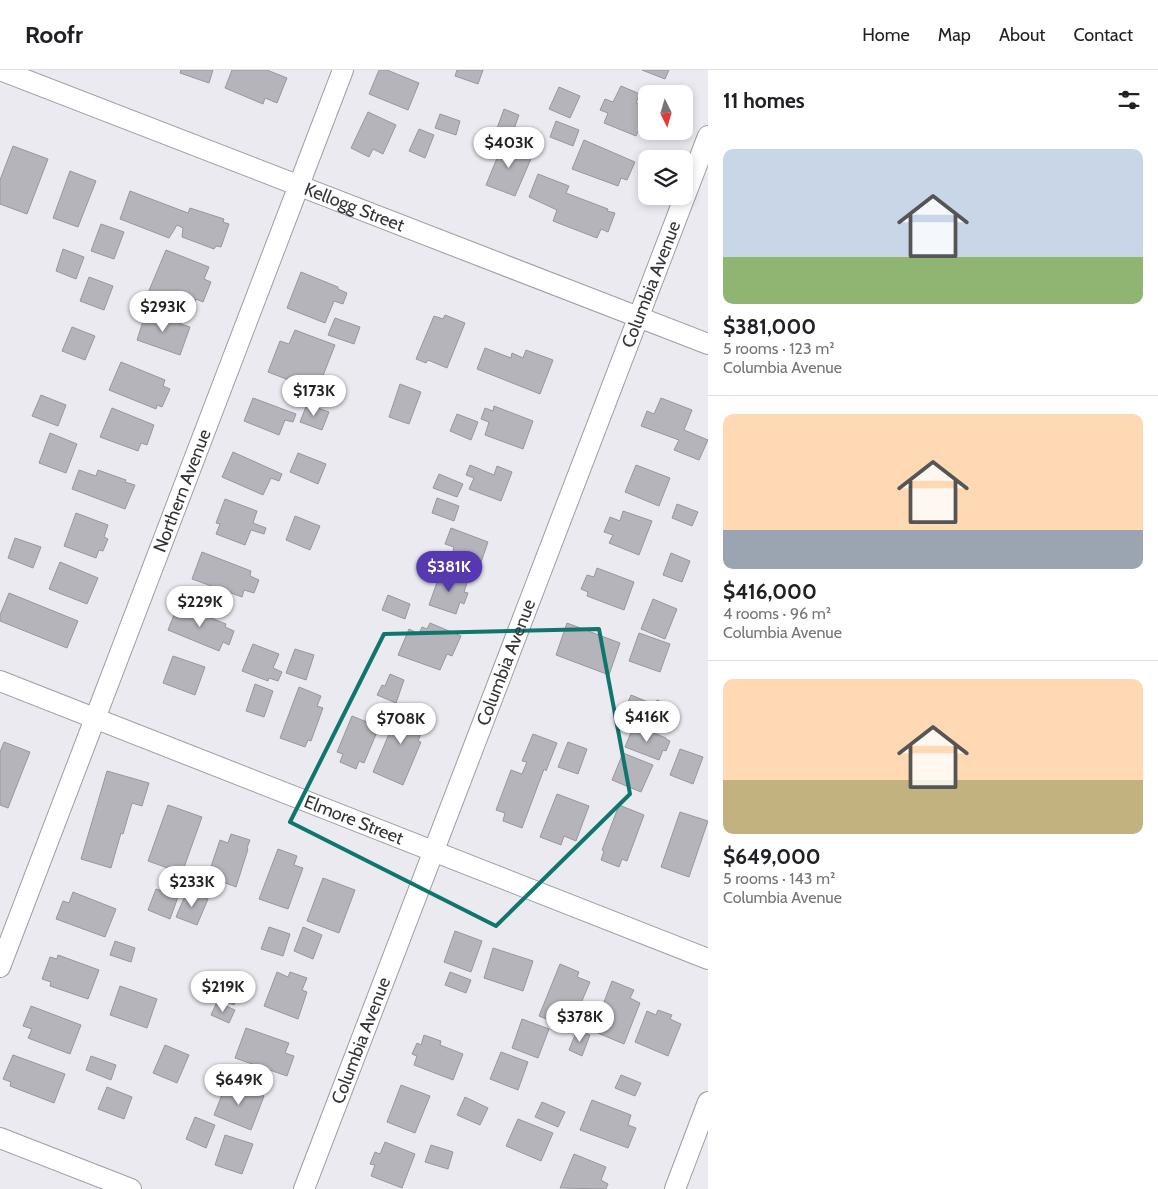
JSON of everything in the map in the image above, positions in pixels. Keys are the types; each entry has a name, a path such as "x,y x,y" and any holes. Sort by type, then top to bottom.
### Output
{"street":[{"name":"Kellogg Street","path":"0,70 708,344"},
{"name":"Northern Avenue","path":"0,967 343,70"},
{"name":"Columbia Avenue","path":"304,1189 708,136"},
{"name":"Elmore Street","path":"0,681 708,959"},
{"path":"675,1189 708,1102"},
{"path":"0,1138 131,1189"}],"highlighted area":[{"path":"599,629 630,794 496,926 290,822 384,634"}],"building":[{"path":"181,70 213,70 209,83 180,73"},
{"path":"232,70 267,70 287,78 277,103 265,98 263,104 225,88"},
{"path":"379,70 387,70 419,83 408,110 369,94"},
{"path":"457,70 483,70 478,84 455,76"},
{"path":"642,70 669,70 665,79"},
{"path":"621,86 638,93 636,103 638,104 638,132 636,136 604,123 608,113 600,110 605,99 613,102"},
{"path":"559,87 580,96 570,118 549,109"},
{"path":"504,109 519,115 510,140 495,134"},
{"path":"368,112 396,125 383,154 373,149 369,157 351,148"},
{"path":"440,114 460,121 456,135 435,128"},
{"path":"556,121 579,130 573,146 550,137"},
{"path":"419,129 434,135 425,158 409,151"},
{"path":"584,140 635,162 627,180 621,178 618,186 572,169"},
{"path":"504,141 533,154 515,196 486,185"},
{"path":"13,146 48,159 27,214 0,204 0,180"},
{"path":"70,171 96,181 78,227 53,218"},
{"path":"538,174 569,186 566,193 615,213 608,232 601,229 597,238 553,221 557,210 529,197"},
{"path":"130,191 188,213 190,208 224,219 223,222 229,224 221,247 216,246 214,249 182,237 183,228 177,225 169,238 120,219"},
{"path":"101,224 124,232 114,259 91,251"},
{"path":"63,249 84,257 76,279 56,271"},
{"path":"166,250 209,267 204,279 211,282 203,302 196,299 192,309 148,293"},
{"path":"301,272 338,287 338,289 347,293 343,304 334,301 325,323 287,308"},
{"path":"89,277 113,286 104,310 80,301"},
{"path":"146,312 190,327 180,355 137,340"},
{"path":"445,315 465,323 447,368 428,360 426,363 416,359 434,316 443,319"},
{"path":"335,318 360,327 354,344 328,335"},
{"path":"72,327 95,336 85,360 62,351"},
{"path":"295,330 335,345 317,391 268,372 280,341 289,344"},
{"path":"485,348 511,358 512,353 523,358 526,350 553,360 540,394 477,369"},
{"path":"121,362 165,380 163,386 170,389 162,407 157,405 156,409 109,390"},
{"path":"400,384 421,392 409,424 389,417"},
{"path":"41,395 66,405 58,426 32,416"},
{"path":"253,398 296,414 293,422 285,420 279,435 244,421"},
{"path":"661,398 692,410 684,430 708,440 699,460 674,450 679,440 641,426 647,411 654,414"},
{"path":"307,404 329,412 322,430 300,422"},
{"path":"494,406 533,421 523,449 485,435 489,422 481,419 485,408 493,411"},
{"path":"112,408 154,425 147,445 141,443 138,451 100,437"},
{"path":"457,414 478,422 471,440 450,431"},
{"path":"50,433 77,444 66,473 39,463"},
{"path":"233,452 282,474 279,481 271,478 263,495 222,477"},
{"path":"298,453 326,464 318,484 290,472"},
{"path":"470,465 494,475 497,466 512,472 501,501 469,489 474,478 466,475"},
{"path":"636,465 670,478 659,506 625,492"},
{"path":"79,470 96,476 98,470 135,485 125,509 72,489"},
{"path":"439,474 463,484 457,497 433,488"},
{"path":"437,498 459,506 454,521 432,513"},
{"path":"225,499 257,511 253,523 266,528 264,534 251,530 245,545 216,534 220,524 216,523"},
{"path":"677,504 698,512 692,526 672,518"},
{"path":"623,511 652,521 639,555 609,543 613,535 604,532 610,517 620,521"},
{"path":"76,513 108,525 104,537 108,539 103,551 99,550 96,558 64,546"},
{"path":"295,516 320,526 310,550 286,540"},
{"path":"451,528 488,542 480,565 452,555 454,547 445,544"},
{"path":"15,538 41,547 33,568 8,558"},
{"path":"202,552 251,571 250,576 259,580 254,593 244,590 242,597 192,579"},
{"path":"671,553 690,561 682,582 663,575"},
{"path":"60,562 98,578 87,604 49,589"},
{"path":"597,568 634,582 624,610 587,596 588,592 581,589 587,575 594,577"},
{"path":"441,571 468,580 464,592 468,593 464,604 460,602 456,614 429,605"},
{"path":"9,593 78,621 67,648 0,621 0,615"},
{"path":"388,595 410,604 405,619 382,610"},
{"path":"653,599 677,609 665,639 641,629"},
{"path":"178,605 226,624 225,627 234,631 229,645 223,642 219,651 168,630"},
{"path":"430,623 461,636 452,656 447,654 440,670 398,655 409,629 419,634 422,627 427,629"},
{"path":"567,623 620,643 609,675 556,655"},
{"path":"639,633 670,644 660,672 629,661"},
{"path":"253,644 279,654 273,668 282,672 278,681 269,678 268,681 242,671"},
{"path":"295,649 314,655 306,680 286,673"},
{"path":"173,656 205,667 195,695 163,683"},
{"path":"390,674 404,680 396,703 377,695 382,685 385,686"},
{"path":"255,684 273,691 264,717 246,711"},
{"path":"299,687 321,696 317,706 323,708 311,741 308,740 305,747 280,738"},
{"path":"631,695 655,705 657,700 673,707 667,722 650,715 649,719 625,709"},
{"path":"402,703 426,713 423,720 426,722 418,741 421,742 403,785 373,772"},
{"path":"352,716 379,727 364,763 359,761 356,769 340,762 343,754 337,752"},
{"path":"634,725 670,741 666,751 663,750 659,760 625,747"},
{"path":"533,734 557,743 546,771 544,769 522,828 503,821 505,813 496,810 511,770 522,774 527,762 522,761"},
{"path":"4,742 30,752 8,808 0,805 0,752"},
{"path":"568,742 587,749 578,774 558,767"},
{"path":"680,749 703,757 693,784 670,775"},
{"path":"623,753 653,765 641,792 612,780"},
{"path":"107,771 149,783 142,806 132,803 111,868 81,859"},
{"path":"557,794 589,806 576,841 564,836 561,845 540,837"},
{"path":"168,805 202,817 182,873 148,861"},
{"path":"619,805 644,815 627,861 622,859 619,867 601,860 604,851 602,850"},
{"path":"680,812 708,821 689,877 661,867"},
{"path":"231,834 250,840 236,887 223,882 219,893 204,887 220,840 228,843"},
{"path":"278,849 297,856 294,865 303,868 288,909 259,899"},
{"path":"323,878 355,890 339,933 307,921"},
{"path":"156,889 178,897 170,919 148,910"},
{"path":"187,891 208,899 197,925 176,917"},
{"path":"73,892 116,909 105,937 56,919 63,901 69,903"},
{"path":"269,927 290,934 283,956 261,949"},
{"path":"303,927 322,935 313,959 294,951"},
{"path":"455,931 482,941 471,972 444,962"},
{"path":"115,941 135,948 131,962 110,955"},
{"path":"493,948 533,961 523,991 484,978"},
{"path":"58,955 99,970 88,999 50,986 51,982 42,979 50,957 57,959"},
{"path":"560,964 579,972 577,977 590,982 570,1029 539,1016"},
{"path":"277,972 288,977 290,972 307,978 302,990 307,992 298,1019 264,1006"},
{"path":"450,972 471,980 466,993 445,985"},
{"path":"216,975 242,985 234,1005 217,998 221,987 213,984"},
{"path":"612,981 634,990 630,998 640,1003 624,1044 593,1031"},
{"path":"120,986 157,999 147,1028 110,1015"},
{"path":"217,1002 235,1010 229,1023 211,1015"},
{"path":"31,1006 81,1025 70,1054 28,1038 32,1029 23,1026"},
{"path":"658,1010 672,1015 670,1019 681,1024 668,1056 635,1042 647,1011 656,1015"},
{"path":"522,1019 549,1029 538,1058 512,1048"},
{"path":"246,1028 289,1043 285,1053 294,1056 287,1076 235,1058"},
{"path":"577,1030 590,1035 582,1056 569,1050"},
{"path":"424,1035 441,1041 440,1045 463,1054 453,1080 414,1065 417,1056 412,1054 417,1043 421,1045"},
{"path":"165,1045 189,1055 177,1083 153,1073"},
{"path":"501,1052 528,1062 518,1090 490,1079"},
{"path":"13,1055 65,1074 54,1103 10,1086 11,1082 3,1079"},
{"path":"91,1056 116,1065 111,1080 86,1070"},
{"path":"621,1075 641,1083 635,1096 615,1088"},
{"path":"227,1082 264,1096 251,1130 214,1115"},
{"path":"401,1085 430,1096 415,1133 387,1122"},
{"path":"107,1087 132,1097 124,1119 98,1109"},
{"path":"465,1097 488,1108 480,1125 457,1115"},
{"path":"592,1100 631,1115 628,1125 636,1128 628,1148 580,1130"},
{"path":"542,1102 565,1112 558,1127 535,1117"},
{"path":"195,1117 215,1125 206,1148 186,1139"},
{"path":"518,1119 553,1133 541,1161 506,1146"},
{"path":"225,1135 253,1144 242,1174 215,1165"},
{"path":"385,1142 415,1154 402,1188 371,1176 375,1165 370,1164 375,1152 380,1154"},
{"path":"431,1145 453,1152 448,1169 425,1162"},
{"path":"574,1154 606,1167 601,1180 608,1184 606,1189 560,1188"}]}
